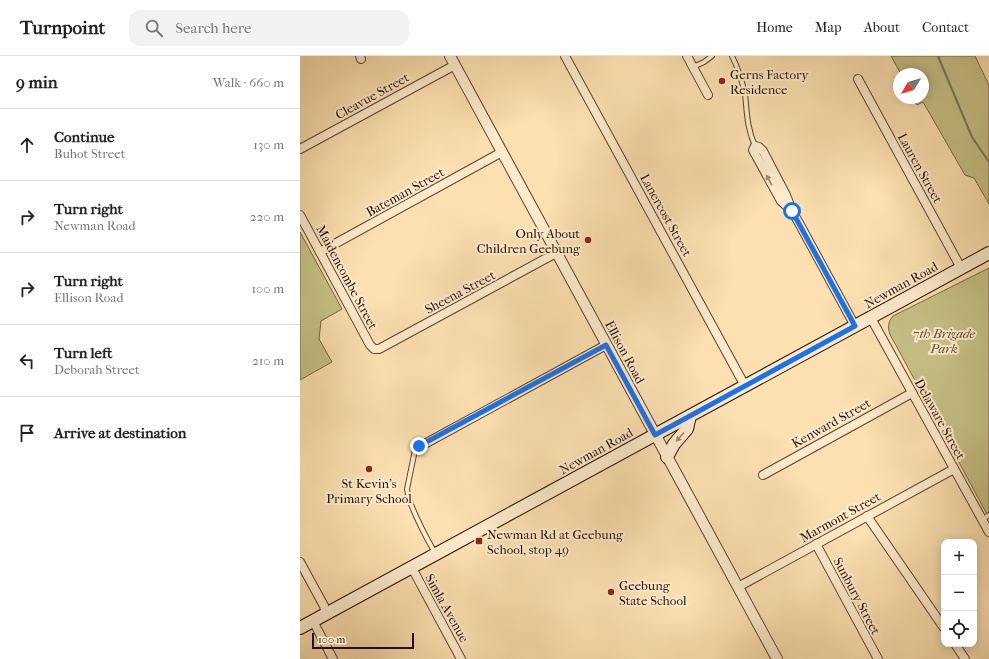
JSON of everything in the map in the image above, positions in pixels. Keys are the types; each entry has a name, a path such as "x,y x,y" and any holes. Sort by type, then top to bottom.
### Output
{"main road":[{"name":"Newman Road","path":"300,628 989,253"},
{"path":"667,456 674,444 687,429 690,416"}],"street":[{"name":"Lanercost Street","path":"565,56 745,386"},
{"path":"687,56 708,95"},
{"name":"Cleavue Street","path":"300,149 452,60"},
{"name":"Ellison Road","path":"452,60 777,659"},
{"name":"Lauren Street","path":"858,80 961,268"},
{"path":"755,146 753,150 781,201 792,211 855,326"},
{"name":"Bateman Street","path":"320,252 502,152"},
{"name":"Maidencombe Street","path":"300,215 370,345 374,349"},
{"name":"Sheena Street","path":"374,349 379,349 556,252"},
{"name":"Delaware Street","path":"871,318 981,520 989,532"},
{"path":"419,446 606,345"},
{"name":"Kenward Street","path":"763,475 912,393"},
{"name":"Marmont Street","path":"738,587 954,469"},
{"path":"867,516 941,624"},
{"name":"Sunbury Street","path":"816,544 878,659"},
{"path":"300,562 324,606 326,615"},
{"name":"Simla Avenue","path":"412,568 462,659"},
{"path":"313,621 333,659"},
{"path":"957,647 965,659"}],"lane":[{"path":"693,68 712,56"},
{"path":"732,56 738,69 744,93 749,132 755,146"},
{"path":"419,446 415,450 407,489 416,515 436,555"},
{"path":"981,520 989,515"}],"green space":[{"path":"891,56 975,56 989,85 989,204 974,178 965,175 924,104 929,104 929,68 898,68"},
{"path":"300,232 342,309 321,321 319,339 332,362 300,380"},
{"name":"7th Brigade Park","path":"989,268 989,518 891,337 889,325 893,316"}],"waterway":[{"path":"938,56 972,137 989,162"}],"place":[{"name":"Gerns Factory Residence","path":"722,81"},
{"name":"Only About Children Geebung","path":"588,240"},
{"name":"St Kevin's Primary School","path":"369,469"},
{"name":"Newman Rd at Geebung School, stop 49","path":"479,541"},
{"name":"Geebung State School","path":"611,592"}],"route":[{"path":"419,446 606,345 655,435 855,326 792,211"}]}
